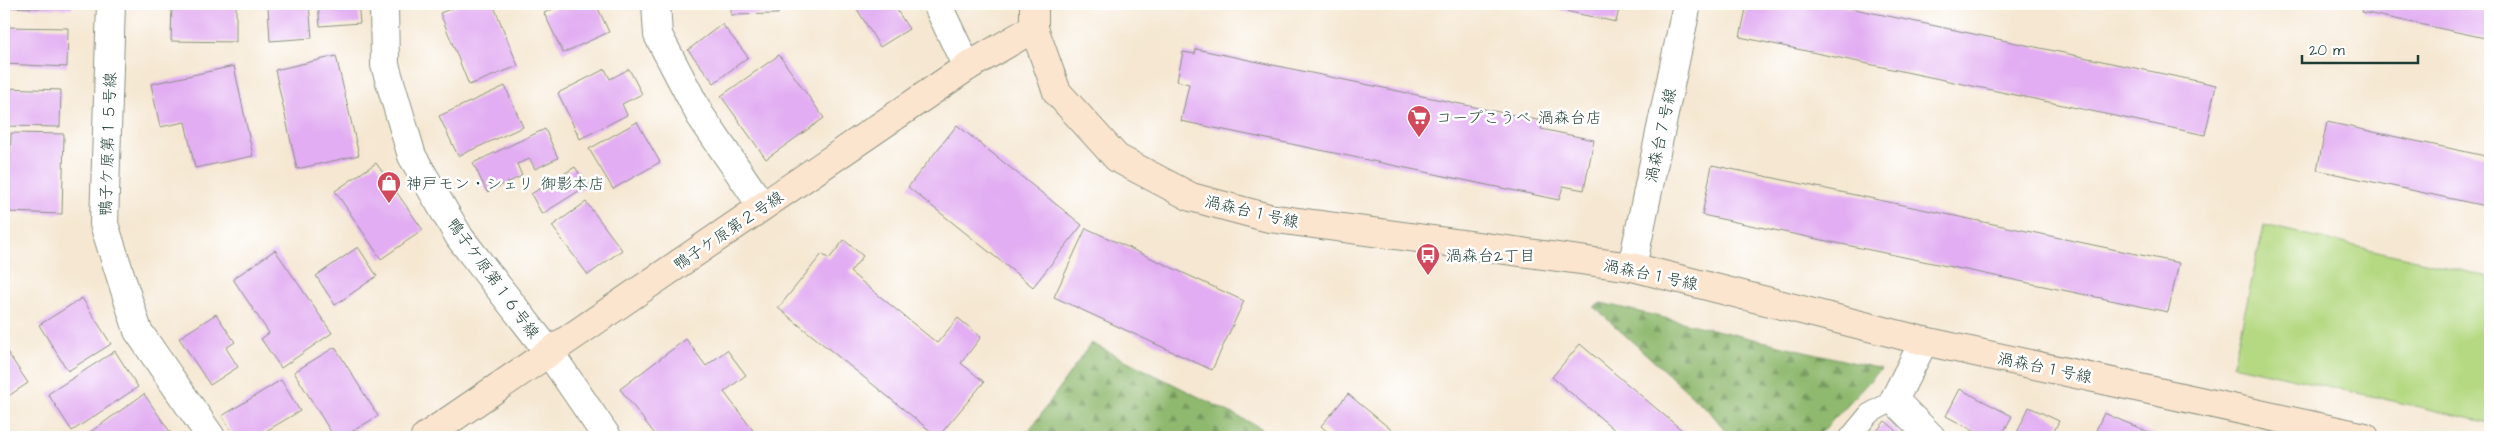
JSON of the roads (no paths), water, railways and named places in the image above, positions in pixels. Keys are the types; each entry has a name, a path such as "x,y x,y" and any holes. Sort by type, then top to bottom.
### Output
{"street":[{"name":"鴨子ケ原第１５号線","path":"111,4 104,224 138,331 211,437"},
{"name":"鴨子ケ原第１６号線","path":"384,4 385,65 412,156 460,238 549,352 607,437"},
{"path":"656,4 658,36 700,115 762,206"},
{"path":"937,4 967,67"},
{"name":"渦森台７号線","path":"1632,267 1687,4"},
{"name":"鴨子ケ原第２号線","path":"425,437 967,67 1034,16"},
{"name":"渦森台１号線","path":"1034,16 1056,92 1117,158 1191,197 1269,218 1632,267 1924,341 2365,437"},
{"path":"1924,341 1894,400 1931,437"}],"lane":[{"path":"1850,437 1869,414 1894,400"}],"place":[{"name":"コープこうべ 渦森台店","path":"1419,138"},
{"name":"神戸モン・シェリ 御影本店","path":"389,204"},
{"name":"渦森台2丁目","path":"1428,276"}]}
